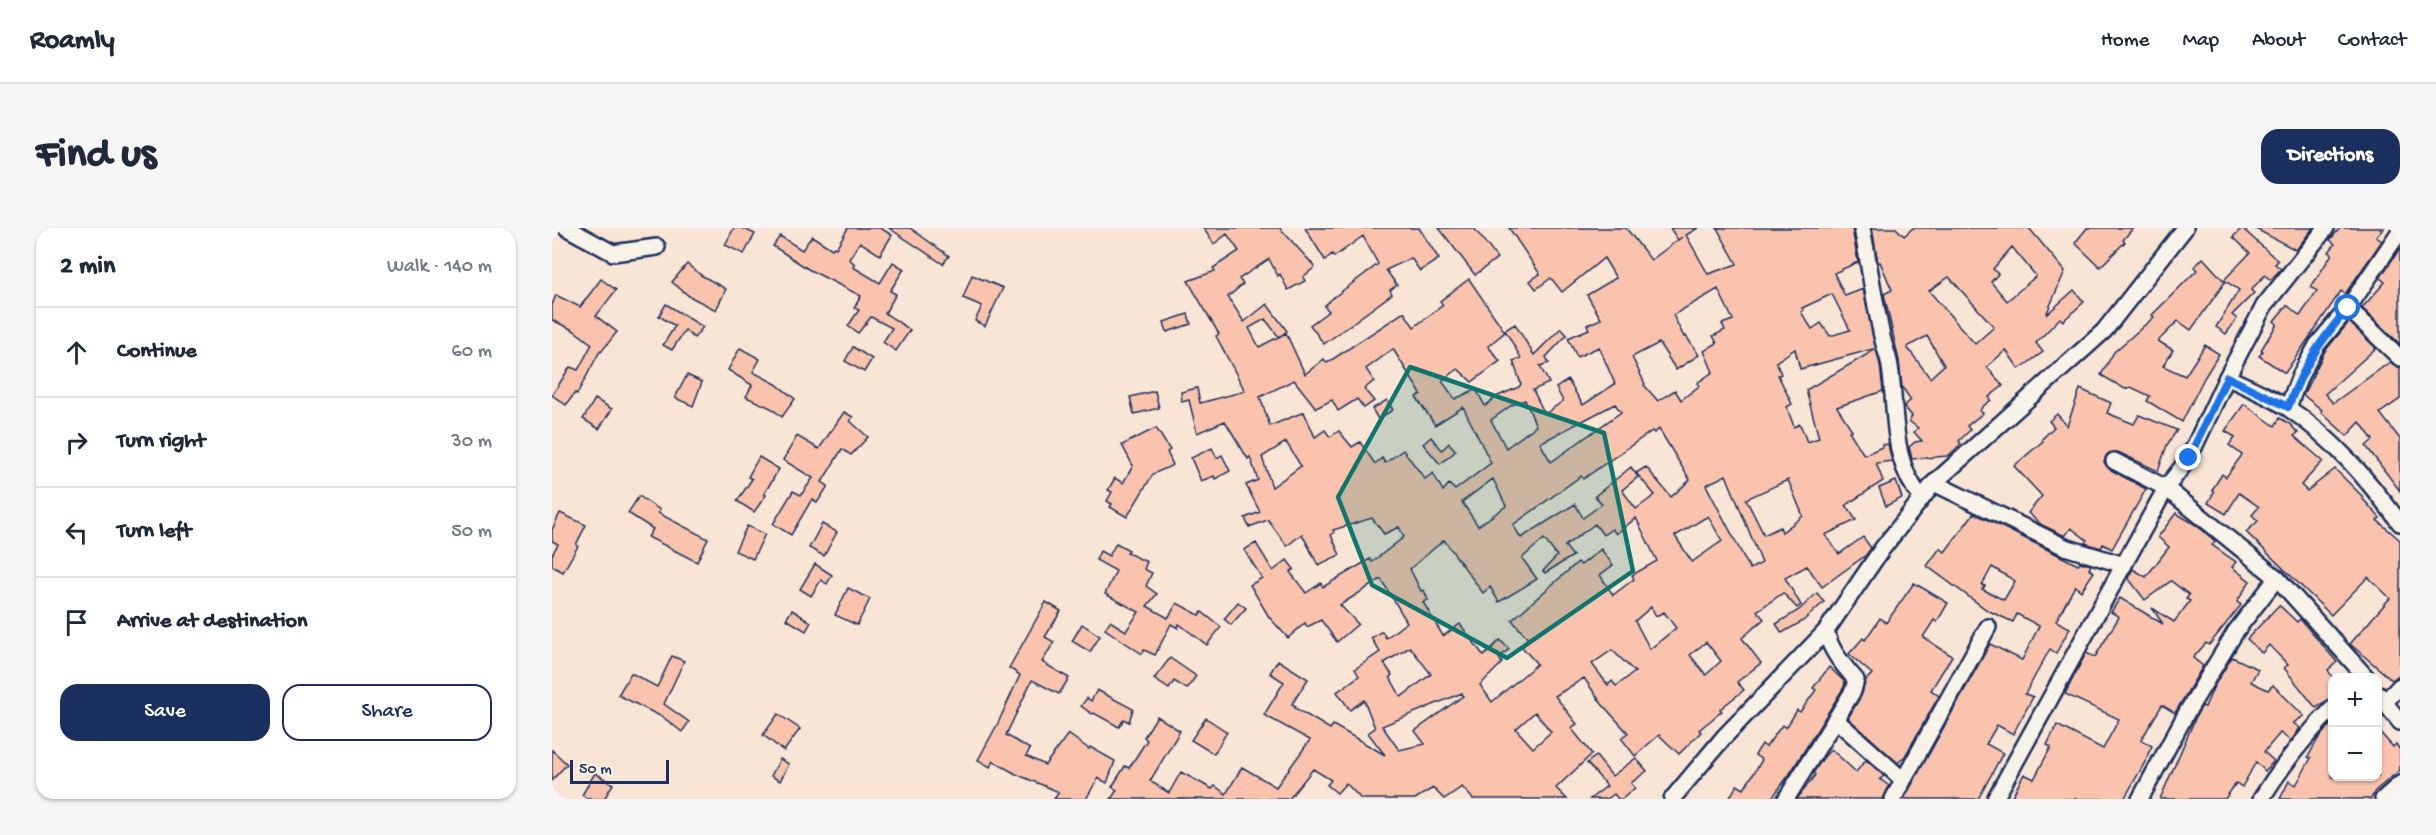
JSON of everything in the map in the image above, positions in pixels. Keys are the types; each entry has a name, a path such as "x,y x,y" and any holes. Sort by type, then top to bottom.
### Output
{"street":[{"path":"567,228 613,253 657,247"},
{"path":"1862,228 1882,338 1890,366 1901,461 1913,488 1922,498"},
{"path":"1672,799 1724,737 1826,631 1875,558 1934,483 2104,331 2185,228"},
{"path":"1995,799 2166,488 2189,458 2264,306 2326,228"},
{"path":"2288,407 2300,376 2317,345 2348,308 2400,231"},
{"path":"2348,308 2400,358"},
{"path":"2227,377 2288,407 2321,434 2366,477 2400,523"},
{"path":"2114,462 2166,488 2277,578 2361,673"},
{"path":"1934,483 2065,547 2124,565"},
{"path":"2140,799 2187,712 2236,631 2277,578"},
{"path":"1893,799 1988,627"},
{"path":"1786,799 1853,691 1856,680 1836,656 1828,642 1826,631"},
{"path":"2382,697 2400,686"},
{"path":"2382,699 2400,722"},
{"path":"2261,799 2308,735 2328,713"},
{"path":"1835,719 1902,780"},
{"path":"2384,799 2400,784"}],"highlighted area":[{"path":"1410,367 1604,433 1633,571 1507,658 1372,585 1338,497"}],"building":[{"path":"734,228 742,228 755,234 744,254 725,245"},
{"path":"848,228 880,228 892,235 880,255 860,242 849,259 855,264 853,267 880,283 893,262 904,269 890,291 896,294 885,313 910,330 896,351 883,342 892,328 871,317 858,333 848,326 859,310 854,308 861,296 808,269 773,246 780,236 802,250 812,236 832,249 836,248"},
{"path":"889,228 910,228 949,256 943,264"},
{"path":"1203,228 1280,228 1315,267 1303,277 1305,281 1288,290 1269,259 1239,279 1243,284 1228,297 1244,322 1267,304 1287,331 1281,336 1286,333 1305,374 1324,359 1327,363 1404,312 1414,327 1443,305 1440,301 1469,279 1505,332 1488,346 1500,361 1472,382 1458,369 1442,381 1455,399 1476,389 1485,406 1521,384 1513,361 1521,358 1505,330 1515,324 1534,355 1561,328 1567,335 1546,357 1549,363 1540,366 1549,383 1533,390 1545,414 1563,401 1556,388 1568,380 1583,405 1615,384 1599,347 1577,357 1568,338 1589,329 1587,325 1601,319 1587,295 1616,278 1604,258 1562,292 1551,278 1536,289 1530,281 1540,274 1509,228 1626,228 1651,260 1678,240 1670,228 1698,228 1686,235 1708,274 1737,264 1717,228 1852,228 1858,262 1834,273 1845,296 1863,289 1880,365 1883,391 1837,407 1864,455 1888,444 1892,461 1876,463 1883,481 1846,505 1856,520 1825,535 1839,554 1863,537 1871,548 1866,555 1822,587 1807,566 1785,578 1801,605 1797,608 1783,593 1757,611 1764,619 1742,638 1761,663 1737,682 1744,690 1720,709 1722,711 1699,730 1701,732 1679,754 1659,735 1635,756 1621,738 1628,733 1602,704 1584,678 1555,696 1577,724 1571,728 1592,754 1556,788 1567,799 1473,799 1462,787 1444,799 1433,788 1415,799 1361,799 1346,783 1337,793 1327,785 1331,780 1313,769 1289,799 1111,799 1117,790 1112,787 1125,766 1129,768 1147,740 1144,737 1157,716 1180,731 1150,781 1169,793 1181,772 1212,789 1215,786 1226,794 1242,767 1276,787 1310,740 1264,715 1284,682 1270,673 1278,660 1308,679 1292,704 1296,706 1295,708 1330,729 1333,725 1385,755 1368,733 1375,728 1364,700 1350,710 1337,692 1359,676 1355,669 1380,652 1371,638 1382,631 1386,638 1407,622 1381,579 1340,605 1358,624 1337,642 1321,620 1307,627 1305,623 1288,638 1269,617 1250,585 1262,578 1244,550 1256,543 1273,571 1287,560 1294,569 1290,572 1306,593 1321,583 1323,587 1370,559 1372,562 1404,537 1399,527 1384,534 1372,518 1333,530 1334,533 1331,535 1340,555 1318,565 1302,534 1287,546 1268,520 1249,527 1245,518 1260,512 1246,485 1258,480 1250,457 1248,459 1225,421 1197,433 1189,400 1182,402 1181,392 1197,388 1200,403 1245,391 1216,336 1219,334 1188,281 1215,271 1213,268 1239,251 1227,234 1214,244","holes":["1718,289 1733,320 1722,324 1725,330 1713,336 1717,343 1704,351 1713,372 1697,383 1699,386 1681,400 1675,390 1658,401 1644,385 1632,357 1659,343 1676,370 1699,355 1686,336 1684,337 1673,315","1832,294 1850,330 1830,336 1821,323 1812,329 1801,312 1804,310 1802,308","1265,319 1279,337 1259,347 1249,328","1393,349 1421,394 1416,397 1435,425 1463,407 1491,463 1455,490 1449,484 1443,491 1433,473 1425,479 1403,450 1385,463 1382,458 1375,464 1360,442 1352,447 1339,431 1330,437 1325,430 1315,437 1304,412 1270,426 1260,397 1294,380 1316,408 1332,400 1338,411 1357,399 1364,408 1374,401 1364,389 1374,381 1366,369","1795,349 1800,369 1873,349 1806,390 1819,438 1807,442 1800,424 1794,427 1787,407 1792,404 1778,375 1781,374 1776,362","1525,400 1536,426 1506,448 1491,420 1512,405","1615,404 1621,412 1551,462 1540,443","1659,429 1690,480 1671,497 1646,467 1636,473 1655,495 1636,509 1622,490 1638,477 1631,467 1595,496 1602,504 1583,518 1575,504 1521,538 1513,525 1581,476 1583,479 1652,431 1654,433","1286,442 1301,466 1272,487 1262,457","1726,475 1762,563 1750,569 1706,485","1493,479 1506,506 1478,526 1462,502","1788,480 1803,516 1782,532 1780,527 1764,535 1746,499","1708,516 1722,541 1692,562 1675,536","1636,518 1657,561 1632,575 1634,579 1613,595 1600,575 1613,565 1601,549 1581,565 1578,562 1512,620 1529,640 1522,647 1537,664 1492,702 1480,685 1502,663 1499,658 1509,649 1500,640 1484,656 1460,624 1443,636 1423,602 1428,600 1424,590 1421,591 1410,569 1444,540 1483,593 1490,587 1499,602 1537,579 1522,558 1544,539 1557,556 1543,571 1545,573 1573,556 1565,546 1595,524 1603,535 1612,529 1616,534","1651,607 1656,616 1664,612 1676,628 1650,649 1635,621","1706,642 1721,661 1706,675 1690,655","1410,647 1431,674 1401,697 1384,663","1612,650 1635,672 1616,686 1612,681 1608,685 1592,664","1462,693 1463,696 1415,731 1425,744 1399,750 1382,726","1535,712 1551,732 1533,748 1516,729"]},
{"path":"1305,228 1419,228 1439,259 1420,271 1411,258 1386,270 1397,285 1390,290 1392,294 1324,344 1310,325 1329,311 1324,306 1334,297 1378,264 1363,236 1334,257 1332,254 1325,260"},
{"path":"1439,228 1474,228 1497,258 1475,275"},
{"path":"1872,228 1896,228 1904,236 1913,228 2029,228 2065,271 2046,315 2074,290 2084,302 2063,321 2060,318 2036,343 2043,352 2028,363 2019,369 2006,350 1987,367 2003,386 1989,397 1991,400 1980,411 1983,413 1967,426 1970,430 1959,441 1961,444 1948,456 1912,459 1909,447 1915,442 1922,441 1914,432 1918,428 1909,421 1912,416 1904,406 1911,400 1902,387 1899,361 1884,294 1892,290 1880,262 1878,263","holes":["2012,247 2036,276 2007,301 1991,282 1998,274 1993,269","1949,277 1994,327 1975,344 1929,291","1927,336 1944,365 1930,378 1907,347"]},
{"path":"2087,228 2133,228 2123,240 2125,242 2100,267 2075,243"},
{"path":"2242,228 2278,261 2275,264 2281,269 2270,280 2265,275 2251,290 2254,293 2232,315 2237,319 2226,334 2216,327 2239,290 2224,280 2250,253 2233,237"},
{"path":"2254,228 2313,228 2296,250"},
{"path":"2340,228 2384,228 2376,237 2382,241 2345,294 2341,291 2285,373 2259,356 2263,351 2261,350 2277,324 2274,321 2287,305 2300,316 2317,291 2311,287 2332,254 2329,252 2335,244 2330,240"},
{"path":"2400,248 2400,344 2362,308 2385,282 2380,278"},
{"path":"2203,258 2225,282 2191,330 2178,321 2158,341 2173,350 2163,366 2185,376 2205,345 2219,354 2182,422 2147,401 2150,396 2131,387 2125,389 2101,375 2114,352 2154,317 2152,315 2197,270 2194,267"},
{"path":"687,264 726,289 716,310 689,296 672,282"},
{"path":"972,275 1003,288 985,326 975,321 982,306 963,298"},
{"path":"601,279 616,290 596,316 617,332 600,351 577,394 575,393 566,405 552,395 570,367 578,370 592,344 573,330 552,320 552,305 556,295 580,307"},
{"path":"666,304 703,327 694,338 685,330 672,350 663,345 675,326 659,316"},
{"path":"1188,314 1191,324 1167,332 1164,322"},
{"path":"2349,322 2376,348 2325,394 2333,403 2390,362 2400,368 2400,399 2380,413 2400,439 2400,491 2366,446 2373,440 2360,422 2347,436 2321,412 2322,410 2303,395 2325,351"},
{"path":"853,347 872,359 864,372 845,361"},
{"path":"740,348 760,359 753,372 776,384 795,399 782,417 771,408 746,397 752,385 728,370"},
{"path":"687,375 702,382 693,406 675,398"},
{"path":"2080,389 2111,403 2107,413 2134,424 2139,415 2177,430 2167,445 2158,471 2118,452 2109,453 2106,456 2104,462 2109,469 2146,489 2112,549 2103,544 2101,548 2085,543 2087,540 2071,528 2065,536 2042,525 2028,513 2042,496 2014,466 2043,441 2042,439 2054,427 2049,421 2057,414 2067,426"},
{"path":"1155,391 1159,408 1134,414 1130,397"},
{"path":"595,399 612,409 599,429 583,419"},
{"path":"1387,400 1393,410 1378,419 1372,409"},
{"path":"2244,404 2275,426 2280,418 2290,424 2298,433 2294,436 2323,461 2301,485 2307,491 2335,469 2363,497 2380,518 2377,520 2400,540 2400,674 2392,680 2350,644 2390,598 2368,577 2331,615 2246,532 2258,521 2252,515 2259,507 2239,493 2226,514 2208,503 2214,492 2212,490 2222,474 2226,477 2242,455 2229,445 2235,437 2225,431"},
{"path":"844,412 853,417 850,421 868,437 851,455 842,449 822,482 828,486 817,503 812,499 791,535 773,524 793,491 801,495 813,478 783,460 797,436 819,449"},
{"path":"1156,428 1170,450 1167,452 1173,465 1153,474 1127,517 1110,507 1112,504 1107,501 1112,492 1108,490 1115,478 1123,483 1133,466 1122,445"},
{"path":"1431,437 1442,450 1449,443 1456,451 1440,464 1423,444"},
{"path":"1212,448 1217,458 1222,455 1230,471 1215,479 1214,476 1201,481 1191,458"},
{"path":"759,457 779,469 764,494 766,495 754,512 737,501 752,479 748,477"},
{"path":"1896,481 1902,498 1886,506 1879,488"},
{"path":"639,496 660,510 658,513 708,539 697,562 648,537 653,529 628,513"},
{"path":"560,513 586,525 576,545 578,546 563,572 552,566 552,555 558,544 552,541 552,530"},
{"path":"1974,513 2078,565 2080,562 2091,565 2089,569 2094,572 2081,591 2075,586 2056,621 2070,628 2056,653 2050,649 2025,694 2033,697 2013,734 1997,725 1986,744 2003,753 1978,799 1904,799 1990,644 2022,660 2039,626 2017,614 2013,622 1987,610 1927,566 1940,548 1945,552","holes":["1992,567 2015,581 2004,600 1982,589"]},
{"path":"2176,513 2196,525 2215,541 2212,545 2236,562 2232,567 2250,581 2237,602 2241,605 2209,645 2206,643 2193,658 2203,666 2175,713 2162,705 2141,740 2152,746 2149,755 2124,799 2011,799 2024,774 2034,779 2051,747 2047,745 2057,725 2103,749 2119,719 2065,694 2086,653 2095,657 2119,617 2111,612 2120,598 2163,624 2152,608 2174,622 2190,601 2186,599 2189,595 2171,581 2145,600 2128,578 2133,569 2146,577 2169,547 2158,537"},
{"path":"822,524 837,532 824,556 809,548"},
{"path":"747,526 765,534 753,559 735,551"},
{"path":"1116,543 1129,550 1127,553 1147,562 1144,569 1152,573 1146,586 1157,594 1147,606 1168,618 1177,603 1199,615 1202,612 1221,627 1207,645 1179,624 1178,628 1171,624 1155,655 1144,650 1142,654 1105,629 1110,621 1126,631 1139,612 1105,594 1116,571 1096,560 1100,551 1109,556"},
{"path":"815,564 832,575 827,584 821,580 811,596 800,589"},
{"path":"1914,583 1948,603 1937,622 1934,620 1923,637 1952,656 1931,690 1939,696 1905,756 1898,763 1848,718 1861,696 1866,680 1872,674 1849,654 1863,638 1865,640 1880,618 1886,623"},
{"path":"848,588 870,599 857,625 835,615"},
{"path":"1817,593 1824,602 1803,621 1782,633 1776,624 1799,610"},
{"path":"1046,602 1061,611 1045,637 1054,642 1042,662 1069,678 1059,694 1032,680 1006,735 1030,749 1026,756 1045,765 1068,734 1089,749 1090,747 1115,761 1107,783 1098,778 1086,799 1054,799 1059,792 1016,774 993,761 990,767 978,760 1020,675 1009,668"},
{"path":"1238,602 1246,608 1231,625 1224,619"},
{"path":"2279,605 2297,622 2300,619 2337,662 2328,670 2328,700 2316,708 2284,668 2288,665 2269,645 2262,653 2247,639"},
{"path":"792,610 811,622 806,631 786,619"},
{"path":"1082,624 1100,636 1090,652 1072,641"},
{"path":"672,656 684,661 664,704 689,722 682,732 664,718 618,695 631,673 657,687"},
{"path":"2232,657 2258,669 2251,682 2268,690 2273,685 2304,716 2293,723 2300,728 2291,741 2280,733 2264,752 2274,761 2265,771 2256,762 2242,787 2236,783 2225,799 2160,799 2198,712 2202,706 2205,707 2214,686"},
{"path":"1170,658 1196,676 1187,689 1174,681 1169,689 1154,679"},
{"path":"1829,667 1845,682 1844,687 1789,775 1771,799 1729,799 1737,785 1744,789 1762,760 1755,755 1762,744 1766,747 1782,725 1786,728 1797,710 1800,712 1816,690 1813,688"},
{"path":"1097,690 1133,709 1129,722 1124,719 1119,727 1081,706 1087,698 1091,701"},
{"path":"778,714 800,729 784,751 763,735"},
{"path":"1206,718 1227,732 1214,754 1191,740"},
{"path":"2328,727 2328,781 2382,781 2382,735 2393,747 2396,744 2400,750 2400,770 2375,791 2371,799 2280,799 2289,781 2296,785 2311,758 2308,757"},
{"path":"1831,749 1856,772 1866,760 1884,776 1880,779 1889,786 1883,799 1797,799"},
{"path":"552,750 567,764 552,780"},
{"path":"1596,756 1612,776 1636,758 1647,771 1631,783 1635,788 1622,799 1618,799 1614,794 1607,799 1590,799 1607,786 1587,763"},
{"path":"780,759 789,764 780,781 771,776"},
{"path":"595,773 613,784 604,799 588,799 582,795"}],"route":[{"path":"2189,458 2227,377 2288,407 2300,376 2317,345 2348,308"}]}
